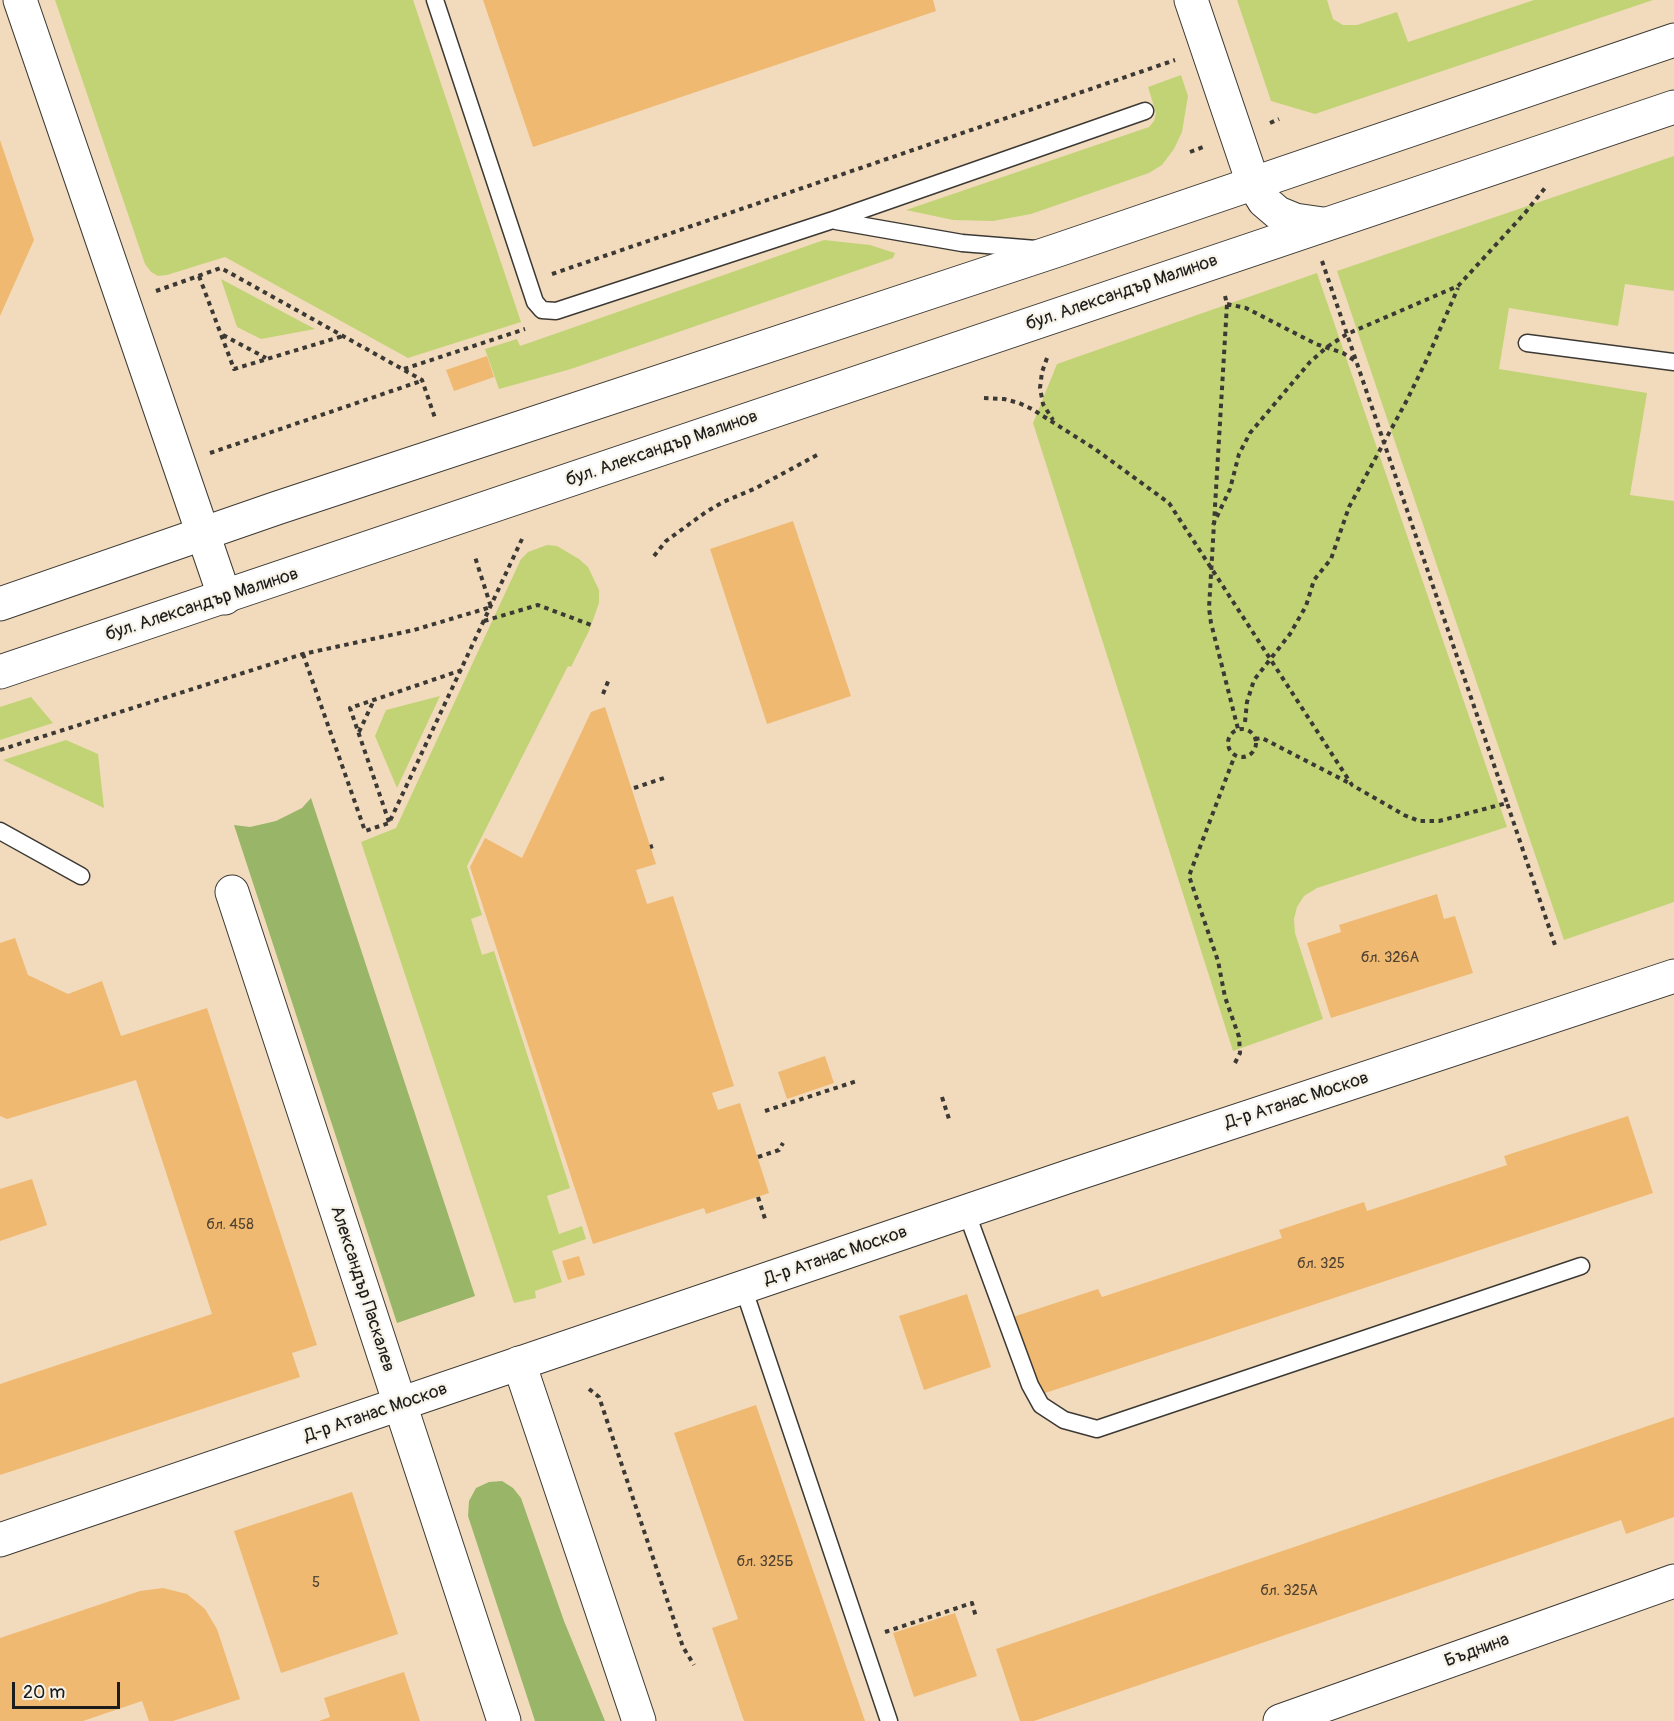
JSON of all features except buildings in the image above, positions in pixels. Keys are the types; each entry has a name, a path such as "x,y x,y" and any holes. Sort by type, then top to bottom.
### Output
{"street":[{"path":"20,0 225,598"},
{"name":"бул. Александър Малинов","path":"1191,0 1253,183 1264,201 1278,213 1295,220 1323,224"},
{"path":"0,604 436,454 1058,250 1674,40"},
{"name":"бул. Александър Малинов","path":"0,672 225,598 1323,224 1674,107"},
{"name":"Александър Паскалев","path":"232,891 504,1721"},
{"name":"Д-р Атанас Москов","path":"0,1540 966,1211 1674,976"},
{"path":"519,1364 639,1721"},
{"name":"Бъднина","path":"1280,1721 1674,1581"}],"lane":[{"path":"435,0 528,282 535,302 542,310 556,310 833,220 1145,111"},
{"path":"833,220 962,243 1058,250"},
{"path":"1527,343 1674,363"},
{"path":"0,831 81,876"},
{"path":"966,1211 1030,1385 1041,1405 1064,1420 1097,1429 1581,1266"},
{"path":"743,1287 889,1721"}],"path":[{"path":"528,282 1176,60"},
{"path":"1266,124 1279,118"},
{"path":"1190,152 1203,147"},
{"path":"1245,722 1247,702 1254,680 1290,634 1306,606 1314,580 1331,559 1349,507 1427,359 1458,286 1525,213 1547,185"},
{"path":"1322,261 1556,948"},
{"path":"147,294 221,268 422,380 435,418"},
{"path":"199,276 234,369 343,336"},
{"path":"1214,525 1230,489 1239,453 1250,433 1310,362 1347,334 1458,286"},
{"path":"1225,295 1227,304 1209,609 1238,729"},
{"path":"1227,304 1246,308 1316,344 1343,353 1357,362"},
{"path":"404,369 527,328 542,310"},
{"path":"221,334 267,358"},
{"path":"1047,358 1040,388 1043,404 1053,421"},
{"path":"205,454 422,380"},
{"path":"984,398 1004,399 1019,403 1053,421 1169,503 1352,785"},
{"path":"654,556 666,541 706,512 817,455"},
{"path":"303,654 365,831 389,823 522,540"},
{"path":"475,557 491,607"},
{"path":"484,621 538,605 591,625"},
{"path":"0,750 303,654 414,630 491,607"},
{"path":"389,823 350,708 462,670"},
{"path":"603,694 609,679"},
{"path":"359,733 374,700"},
{"path":"1238,729 1251,732 1255,739 1252,752 1245,756 1231,753 1227,744 1230,734 1238,729"},
{"path":"1255,739 1262,738 1419,821 1439,821 1507,803"},
{"path":"1235,755 1189,876 1218,961 1225,997 1239,1037 1240,1053 1235,1064"},
{"path":"634,788 667,777"},
{"path":"765,1111 857,1081"},
{"path":"942,1097 950,1119"},
{"path":"758,1157 779,1150 783,1143"},
{"path":"758,1197 766,1222"},
{"path":"589,1389 599,1397 683,1647 694,1665"},
{"path":"862,1640 972,1603 976,1617"}],"green space":[{"path":"55,0 413,0 521,322 408,358 225,257 167,275 158,276 151,272 145,264"},
{"path":"1237,0 1327,0 1333,19 1343,25 1357,25 1397,12 1408,42 1534,0 1653,0 1315,114 1271,101"},
{"path":"1181,75 1188,96 1182,132 1174,149 1162,165 1149,173 1031,214 993,221 953,220 906,210 1149,127 1156,113 1148,87"},
{"path":"1674,156 1674,291 1625,284 1618,326 1509,308 1499,369 1647,393 1630,495 1674,501 1674,902 1564,940 1337,271"},
{"path":"824,240 870,245 895,253 893,258 571,369 499,389 485,349 517,339 520,346"},
{"path":"1317,273 1507,827 1317,888 1304,896 1297,907 1294,919 1295,933 1323,1019 1233,1051 1033,423 1057,364"},
{"path":"221,279 315,329 261,339 237,327"},
{"path":"547,545 557,546 588,567 599,590 599,603 589,631 571,667 568,666 467,866 482,915 471,919 482,955 494,951 570,1188 547,1196 559,1234 582,1226 586,1239 552,1251 562,1282 535,1291 536,1298 514,1303 361,842 396,828 521,559 528,552"},
{"path":"440,696 397,788 375,736 386,710"},
{"path":"31,697 53,723 0,740 0,707"},
{"path":"66,740 98,754 104,808 3,760"},
{"path":"311,798 475,1296 397,1323 234,825 250,827 276,821 302,808"},
{"path":"502,1481 513,1488 521,1498 564,1621 605,1721 535,1721 468,1516 469,1501 476,1488 489,1482"}]}
